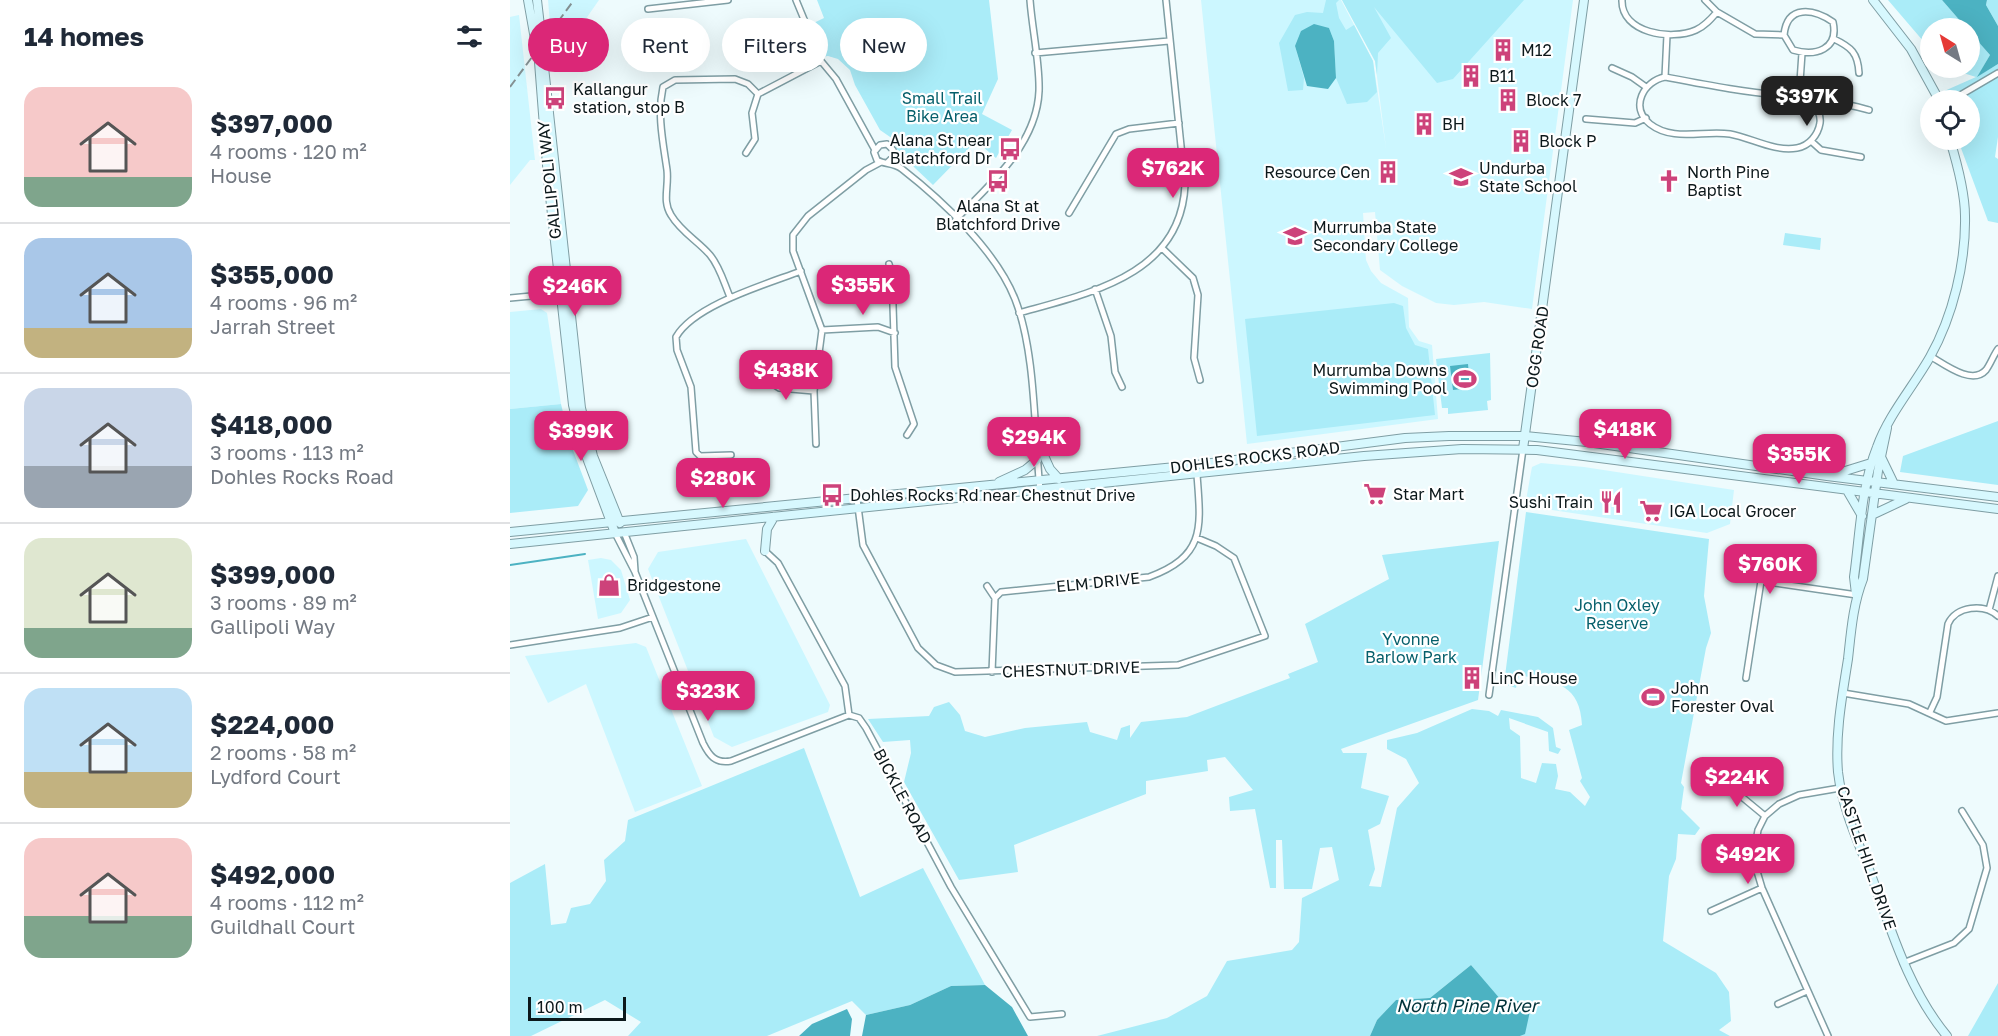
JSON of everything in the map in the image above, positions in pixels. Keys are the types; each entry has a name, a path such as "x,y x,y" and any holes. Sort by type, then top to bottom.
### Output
{"main road":[{"name":"GALLIPOLI WAY","path":"528,0 539,62 564,293"},
{"name":"GALLIPOLI WAY","path":"537,0 575,416 614,521 615,533"},
{"name":"OGG ROAD","path":"1523,449 1584,0"},
{"path":"1873,0 1911,49 1934,90"},
{"path":"1887,428 1898,406 1930,357 1944,326 1960,269 1965,215 1952,150"},
{"name":"CASTLE HILL DRIVE","path":"1887,428 1876,482 1863,579 1857,596 1843,693 1837,742 1840,788 1903,963 1927,1011 1947,1036"},
{"name":"CASTLE HILL DRIVE","path":"1857,596 1854,577 1867,481 1871,463 1887,428"},
{"name":"DOHLES ROCKS ROAD","path":"510,544 858,508 1039,485 1059,479 1254,459 1405,438 1525,436 1587,442 1827,476 1998,497"},
{"path":"1036,438 1050,470 1059,479"},
{"name":"DOHLES ROCKS ROAD","path":"510,532 989,486 1197,475 1416,451 1523,449 1613,458 1848,492 1998,509"},
{"path":"1881,457 1894,484"},
{"path":"989,486 1025,470 1037,460"},
{"path":"1827,476 1871,463"},
{"path":"1848,492 1862,516"},
{"path":"1872,515 1906,499"},
{"path":"765,551 767,529 774,517"},
{"name":"GALLIPOLI WAY","path":"614,521 624,532"}],"street":[{"path":"648,9 728,0"},
{"path":"796,0 803,18"},
{"path":"956,219 997,177 1020,147 1034,119 1039,92 1030,0"},
{"path":"1019,313 1095,290 1142,267 1163,249 1182,212 1185,200 1166,0"},
{"path":"1622,0 1623,13 1632,24 1667,35 1693,32 1704,26 1717,12"},
{"path":"1705,0 1717,12 1755,34 1784,35"},
{"path":"1811,11 1833,22 1834,39 1826,50 1815,53 1793,50 1784,35 1790,19 1799,13 1811,11"},
{"path":"1665,77 1667,35"},
{"path":"1834,39 1851,47 1858,59 1859,73"},
{"path":"1035,53 1169,40"},
{"path":"1798,96 1802,53"},
{"path":"746,153 755,139 752,113 758,94 821,61 869,135 874,153 884,162 901,168"},
{"path":"1612,68 1632,77 1646,87"},
{"path":"1970,90 1998,73"},
{"path":"1665,77 1744,91 1798,96 1810,101 1815,107 1821,118 1819,129 1810,141 1798,148 1778,147 1729,134 1686,135 1667,131 1650,124 1646,118 1640,102 1641,92 1646,87 1657,78 1665,77"},
{"path":"729,297 718,267 710,255 680,228 665,206 667,173 660,128 663,87 675,80 735,79 748,84 758,94"},
{"path":"1815,107 1825,103 1841,103 1869,110"},
{"path":"1586,119 1635,123 1646,118"},
{"path":"1069,213 1116,134 1130,129 1179,123"},
{"path":"869,135 891,147 901,168 974,235 995,262 1019,313 1025,338 1039,485"},
{"path":"1810,141 1821,150 1861,157"},
{"path":"866,170 874,153 882,144"},
{"path":"816,444 814,391 822,330 792,247 796,229 866,170 884,162 893,154"},
{"path":"1163,249 1193,278 1198,294 1194,358 1200,380"},
{"path":"889,264 892,275 895,367 914,424 907,435"},
{"path":"731,455 700,456 696,452 691,387 677,350 676,338 684,326 729,297 801,271"},
{"path":"1095,290 1111,336 1115,372 1122,387"},
{"path":"510,298 564,293"},
{"path":"822,330 878,327 895,333"},
{"path":"1930,357 1974,376 1984,371 1998,349"},
{"path":"767,380 779,388 814,391"},
{"name":"OGG ROAD","path":"1489,695 1523,449"},
{"path":"1197,475 1200,520 1197,538"},
{"name":"CHESTNUT DRIVE","path":"857,499 863,545 918,648 936,665 955,672 1178,665 1265,636 1234,558 1216,546 1197,538"},
{"path":"624,532 634,557 635,572"},
{"path":"615,533 635,572 706,747 716,760 724,762 849,715 844,684 778,563 765,551"},
{"name":"ELM DRIVE","path":"995,598 1001,592 1149,576 1172,568 1197,538"},
{"path":"1989,610 1998,576"},
{"path":"1746,678 1761,581 1857,596"},
{"path":"987,586 995,598 992,672"},
{"path":"1930,712 1937,698 1950,620 1965,609 1989,610 1998,616"},
{"path":"510,645 620,628 653,617"},
{"path":"1843,693 1909,704 1930,712 1940,719 1952,721 1998,713"},
{"name":"BICKLE ROAD","path":"849,715 859,718 866,728 951,887 1030,1017 1062,1014"},
{"path":"1730,780 1742,797 1765,816"},
{"path":"1828,1036 1762,888 1753,858 1754,843 1765,816 1789,798 1840,788"},
{"path":"1903,963 1954,943 1969,929 1987,868 1983,845 1962,812"},
{"path":"1711,911 1762,888"},
{"path":"1778,1004 1807,991"}],"shaded area":[{"path":"548,0 599,0 586,18 550,18"},
{"path":"1201,0 1341,0 1373,61 1386,148 1375,61 1342,0 1573,0 1532,309 1484,302 1454,305 1436,303 1402,286 1380,270 1375,212 1363,213 1366,260 1371,271 1381,283 1408,298 1409,327 1419,341 1432,345 1438,419 1247,444"},
{"path":"519,15 535,160 530,160 510,185 510,17"},
{"path":"541,309 547,313 561,404 510,409 510,312"},
{"path":"1541,463 1584,467 1734,490 1730,524 1707,533 1525,506 1532,467"},
{"path":"746,539 830,705 828,712 732,747 714,737 648,569 658,552"},
{"name":"Bridgestone","path":"601,558 611,560 621,570 630,600 621,613 598,619 588,560"},
{"path":"636,643 646,647 702,786 635,812 586,684 548,703 525,656"}],"green space":[{"name":"Small Trail Bike Area","path":"817,0 989,0 998,79 982,114 1012,130 996,158 976,141 933,185 898,152 893,139 880,130 855,85 851,72 927,72 927,18 840,18 840,61 828,56 828,18 824,18"},
{"path":"1326,0 1339,0 1336,3 1339,18 1346,30 1354,25 1373,61 1377,92 1367,102 1347,104 1336,78 1334,41 1329,28 1295,46 1304,78 1303,90 1288,91 1279,43 1295,15 1307,12 1323,13"},
{"path":"1342,0 1524,0 1453,79 1437,83 1374,7 1391,38 1378,53 1377,75 1375,61"},
{"path":"1888,0 1942,0 1958,18 1920,18 1920,37"},
{"path":"1987,0 1998,0 1998,26 1986,5"},
{"path":"1980,43 1990,55 1980,72"},
{"path":"1998,64 1998,137 1995,157 1998,159 1998,223 1988,221 1962,150 1980,150 1980,90 1947,90 1974,78 1980,78 1980,75"},
{"path":"1785,233 1821,238 1820,250 1783,245"},
{"path":"1394,303 1403,306 1406,328 1415,345 1428,349 1435,415 1257,436 1245,319"},
{"name":"Murrumba Downs Swimming Pool","path":"1490,353 1491,400 1487,401 1488,410 1448,414 1448,408 1442,408 1436,359"},
{"path":"561,404 571,445 588,490 578,506 510,513 510,409"},
{"path":"1998,421 1998,485 1900,472 1903,456"},
{"path":"1526,512 1709,539 1704,596 1711,633 1706,648 1681,783 1684,787 1681,809 1700,828 1695,835 1678,834 1676,859 1669,876 1663,941 1716,973 1729,992 1731,1021 1719,1030 1730,1036 1520,1036 1525,1033 1471,965 1430,998 1396,1000 1377,1020 1370,1036 1097,1036 1167,1018 1207,996 1227,961 1292,950 1299,942 1302,898 1339,880 1332,847 1320,848 1312,889 1284,889 1282,840 1276,840 1276,888 1270,888 1255,809 1230,811 1229,797 1253,790 1225,757 1207,760 1208,771 1146,781 1146,794 1014,845 1018,872 959,880 904,782 911,753 910,740 883,742 868,719 929,716 934,707 949,702 960,715 965,731 985,737 1025,728 1087,722 1090,732 1117,740 1121,728 1130,725 1130,738 1141,722 1187,717 1290,678 1288,674 1318,662 1305,624 1389,579 1382,555 1499,541 1478,700 1341,749 1343,753 1367,753 1361,788 1389,796 1380,824 1368,830 1375,869 1369,886 1381,887 1397,808 1419,783 1406,759 1387,749 1387,740 1417,733 1472,709 1489,711 1498,716 1501,710 1538,717 1553,728 1556,747 1561,749 1558,754 1549,751 1548,732 1509,718 1510,729 1520,736 1521,778 1536,783 1542,763 1556,764 1558,776 1555,789 1570,792 1585,806 1590,797 1580,781 1582,778 1569,730 1582,725 1580,711 1571,693 1554,683 1519,675 1516,688 1504,684"},
{"path":"804,748 860,897 923,868 985,985 951,986 910,1005 866,1015 852,1001 767,1036 628,1036 641,1022 605,1000 531,1036 510,1036 510,883 545,864 551,925 566,923 571,908 590,904 606,881 604,860 625,841 628,820"},
{"path":"1998,983 1998,1036 1968,1036"}],"water":[{"path":"1942,0 1987,0 1986,5 1998,26 1998,64 1980,75 1990,55 1980,44 1980,18 1958,18"},
{"path":"1314,24 1329,28 1334,41 1336,78 1328,89 1307,86 1295,46 1301,31"},
{"path":"1468,364 1470,388 1453,390 1450,366"},
{"name":"North Pine River","path":"1471,965 1501,1000 1532,1002 1525,1034 1520,1036 1370,1036 1377,1020 1396,1000 1430,998"},
{"path":"985,985 1012,1007 1028,1036 862,1036 866,1015 910,1005 951,986"},
{"path":"847,1009 852,1019 850,1036 799,1036 812,1024"}],"waterway":[{"path":"510,565 585,554"}],"railway":[{"path":"510,87 574,0"}],"place":[{"name":"M12","path":"1503,50"},
{"name":"B11","path":"1471,76"},
{"name":"Kallangur station, stop B","path":"555,98"},
{"name":"Block 7","path":"1508,100"},
{"name":"BH","path":"1424,124"},
{"name":"Block P","path":"1521,141"},
{"name":"Alana St near Blatchford Dr","path":"1010,149"},
{"name":"Resource Cen","path":"1388,172"},
{"name":"Undurba State School","path":"1461,177"},
{"name":"Alana St at Blatchford Drive","path":"998,181"},
{"name":"North Pine Baptist","path":"1669,181"},
{"name":"Murrumba State Secondary College","path":"1295,236"},
{"name":"Murrumba Downs Swimming Pool","path":"1465,379"},
{"name":"Star Mart","path":"1375,494"},
{"name":"Dohles Rocks Rd near Chestnut Drive","path":"832,495"},
{"name":"Sushi Train","path":"1611,502"},
{"name":"IGA Local Grocer","path":"1651,511"},
{"name":"Bridgestone","path":"609,585"},
{"name":"LinC House","path":"1472,678"},
{"name":"John Forester Oval","path":"1653,697"}],"park label":[{"name":"John Oxley Reserve","path":"1617,614"},
{"name":"Yvonne Barlow Park","path":"1411,648"}]}
